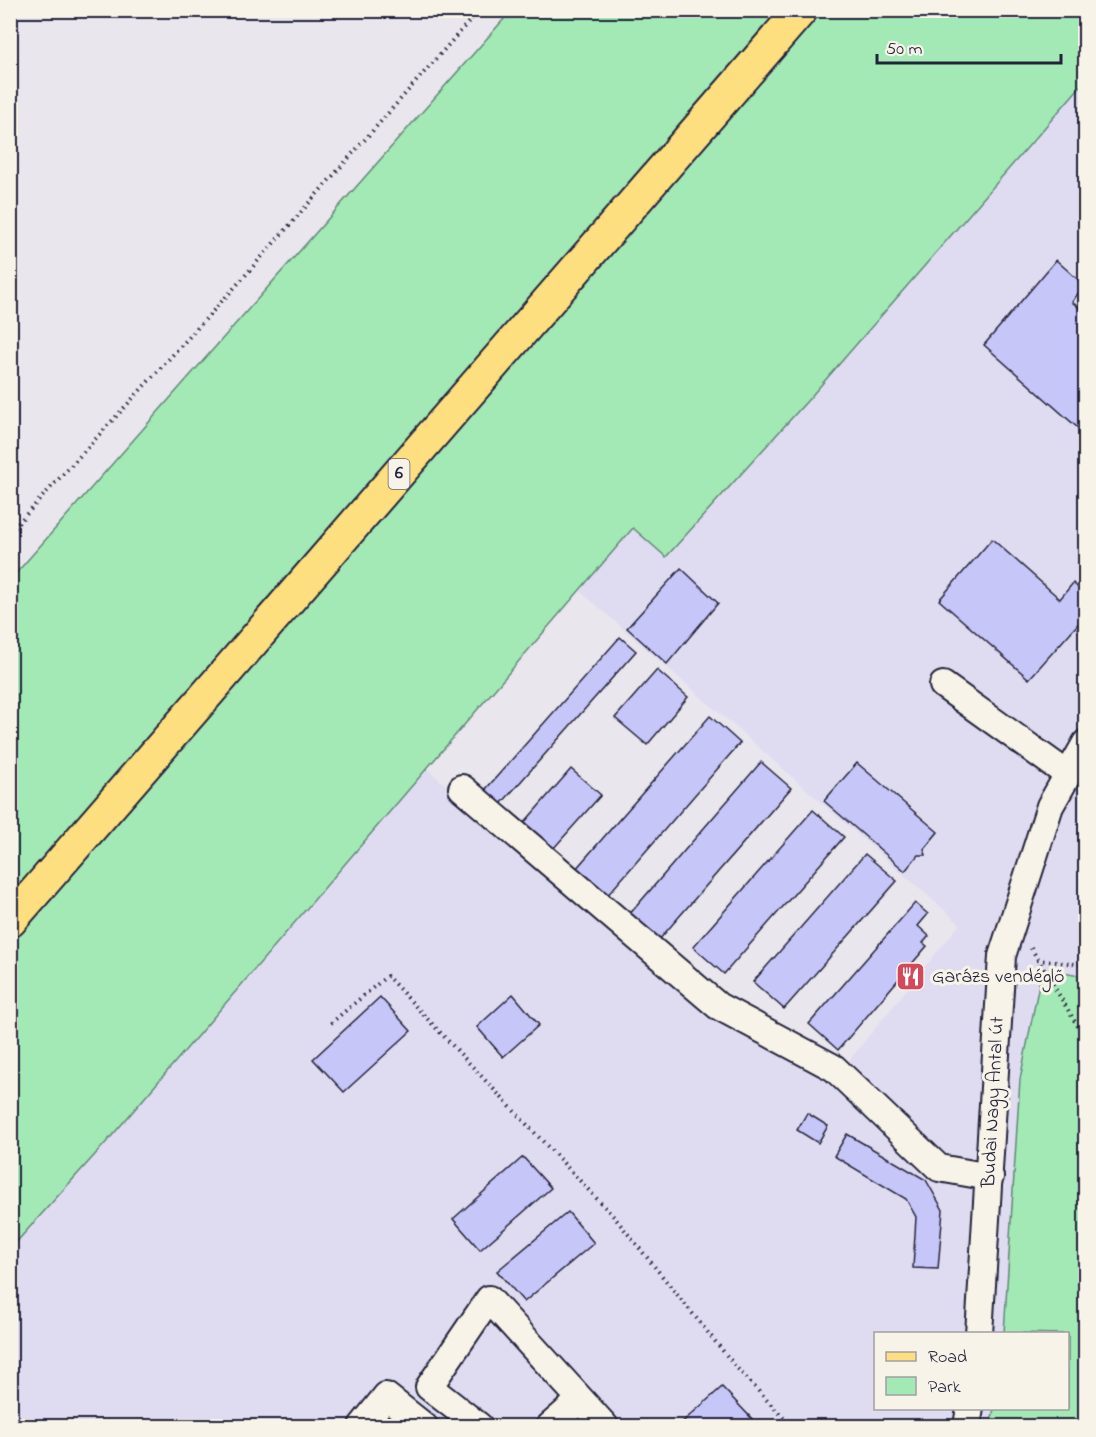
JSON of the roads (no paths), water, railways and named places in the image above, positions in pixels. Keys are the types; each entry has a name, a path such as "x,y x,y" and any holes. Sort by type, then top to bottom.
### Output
{"main road":[{"name":"6","path":"10,921 801,10"}],"street":[{"path":"943,685 1066,774"},
{"name":"Budai Nagy Antal út","path":"980,1332 1002,956 1050,806 1066,774 1086,743"},
{"path":"462,788 718,1006 834,1068 939,1168 990,1177"},
{"path":"479,1426 429,1387 489,1299 605,1426"},
{"path":"362,1426 386,1396 424,1426"},
{"path":"550,1426 580,1400"},
{"path":"967,1426 970,1410"}],"place":[{"name":"Garázs vendéglő","path":"911,977"}]}
